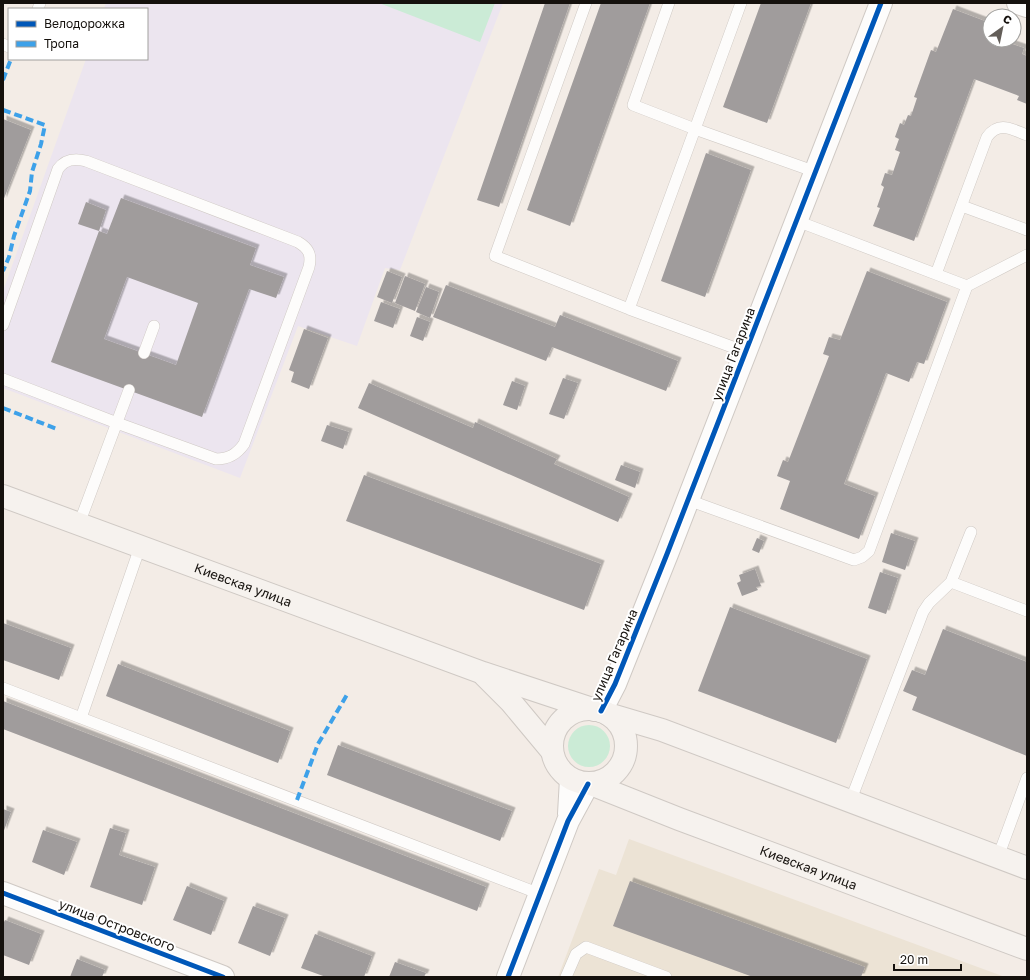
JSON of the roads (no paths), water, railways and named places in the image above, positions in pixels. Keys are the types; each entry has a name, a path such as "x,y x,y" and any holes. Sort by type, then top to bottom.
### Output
{"main road":[{"name":"Киевская улица","path":"3,496 483,673 601,712 662,730 1027,868"},
{"name":"Киевская улица","path":"483,673 511,702 552,750"},
{"path":"582,710 601,712 618,723 624,735 626,748 620,767 610,777 604,780 583,782 566,776 555,762 552,750 554,732 565,717 576,711 582,710"},
{"name":"Киевская улица","path":"583,782 1027,949"}],"street":[{"name":"улица Гагарина","path":"601,712 615,684 688,500 882,3"},
{"path":"1018,3 1027,6"},
{"path":"508,977 583,782"},
{"name":"улица Островского","path":"3,893 223,977"}],"lane":[{"path":"586,3 495,256 629,309 746,352"},
{"path":"669,3 633,105 695,129 816,172"},
{"path":"629,309 741,3"},
{"path":"936,274 987,137 992,130 1002,127 1027,135"},
{"path":"3,325 58,169 68,160 77,159 86,161 298,242 305,246 310,252 311,259 309,267 244,444 240,450 225,459 216,458 117,423 3,379"},
{"path":"962,206 1027,230"},
{"path":"798,221 967,286"},
{"path":"688,500 854,560 862,557 869,551 967,286 1027,255"},
{"path":"144,353 154,326"},
{"path":"79,524 129,390"},
{"path":"850,802 923,612 928,603 951,582 971,532"},
{"path":"81,718 140,547"},
{"path":"951,582 1027,611"},
{"path":"3,688 540,894"},
{"path":"998,857 1027,778"},
{"path":"566,977 576,954 586,948 666,977"}]}
